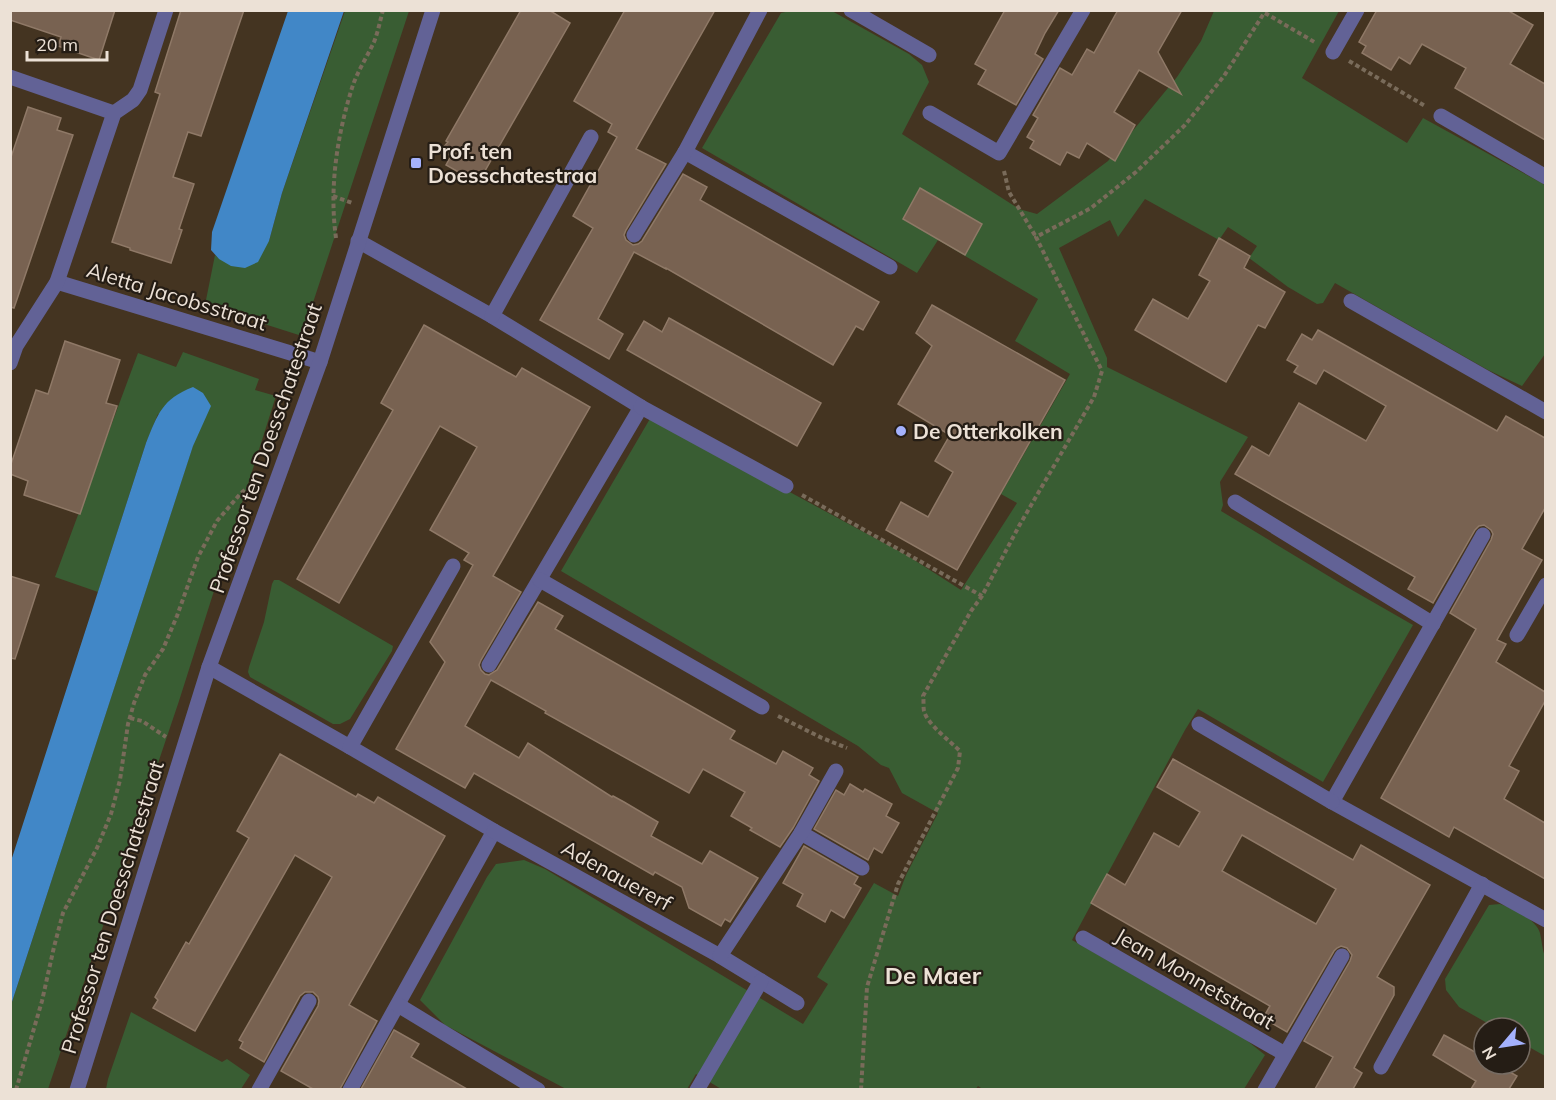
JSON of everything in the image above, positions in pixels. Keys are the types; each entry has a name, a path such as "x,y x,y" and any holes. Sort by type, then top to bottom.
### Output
{"street":[{"path":"10,77 114,113 133,100 140,90 166,10"},
{"name":"Professor ten Doesschatestraat","path":"77,1089 209,668 320,362 433,10"},
{"path":"634,235 685,152 760,10"},
{"path":"851,10 929,55"},
{"path":"930,113 999,153 1083,10"},
{"path":"1333,52 1357,10"},
{"name":"Aletta Jacobsstraat","path":"10,363 13,345 57,282 114,113"},
{"path":"1441,116 1545,177"},
{"path":"492,316 591,137"},
{"path":"685,152 890,267"},
{"path":"358,241 492,316 640,407 786,486"},
{"name":"Aletta Jacobsstraat","path":"57,282 320,362"},
{"path":"1351,301 1545,412"},
{"path":"489,665 640,407"},
{"path":"1235,502 1433,624"},
{"path":"1332,802 1483,535"},
{"path":"350,747 453,566"},
{"path":"540,580 762,707"},
{"path":"1517,635 1545,585"},
{"path":"209,668 494,831 350,1089"},
{"path":"1199,724 1332,802 1545,920"},
{"path":"720,956 801,833 836,771"},
{"name":"Adenauererf","path":"494,831 720,956 797,1003"},
{"path":"801,833 862,868"},
{"path":"1381,1067 1482,884"},
{"name":"Jean Monnetstraat","path":"1083,938 1286,1054"},
{"name":"Jean Monnetstraat","path":"1265,1089 1342,956"},
{"path":"698,1089 761,981"},
{"path":"259,1089 309,1000"},
{"path":"398,1005 538,1089"}],"path":[{"path":"337,244 332,202 334,171 342,128 353,86 375,38 383,10"},
{"path":"1036,237 1091,208 1136,172 1185,125 1224,76 1265,12 1441,116"},
{"path":"861,1089 866,992 870,975 898,884 958,768 960,751 934,727 924,712 923,696 1094,397 1102,371 1036,237 1009,192 999,153"},
{"path":"16,1089 42,1001 63,914 97,848 111,814 120,780 130,718 145,675 163,649 198,557 217,521 241,493 284,459"},
{"path":"786,486 982,596"},
{"path":"762,707 822,738 847,748"},
{"path":"130,718 142,721 183,749"}],"green space":[{"path":"345,11 409,11 302,336 205,305 215,255 219,259 269,241 282,193"},
{"path":"832,11 909,54 922,65 929,82 902,134 1019,209 1037,214 1108,161 1177,77 1201,41 1214,11 1339,11 1302,78 1407,143 1423,118 1545,185 1545,354 1522,386 1488,370 1335,283 1323,303 1317,304 1288,287 1249,258 1257,246 1228,227 1219,240 1145,199 1118,237 1110,220 1059,248 1107,358 1107,367 1248,437 1220,482 1223,505 1221,511 1413,625 1323,782 1198,709 1072,940 1245,1039 1265,1055 1244,1089 984,1090 978,1086 975,1090 723,1090 696,1074 687,1089 566,1089 445,1025 420,1000 496,864 524,860 545,869 803,1024 828,984 817,977 874,883 898,896 906,875 938,813 902,793 889,768 881,765 858,746 561,571 651,417 908,556 961,590 1017,503 1001,494 1070,374 1015,341 1038,299 938,240 917,273 702,148 781,13"},
{"path":"183,352 259,379 255,390 276,396 179,701 48,1089 11,1090 11,1005 195,439 158,414 146,443 98,592 55,577 138,353 176,367"},
{"path":"274,580 279,580 393,646 350,719 340,724 333,724 250,677 249,667 264,622"},
{"path":"1500,904 1517,912 1534,923 1540,933 1545,957 1545,1056 1532,1049 1532,1016 1475,1016 1459,1007 1446,990 1445,979 1489,905"},
{"path":"131,1012 222,1062 227,1059 250,1075 241,1089 106,1089"}],"water":[{"path":"288,11 344,11 282,193 269,241 258,262 245,268 231,266 219,259 211,250 212,232"},
{"path":"193,387 203,393 211,406 193,446 11,1005 11,861 146,443 162,409 174,397"}],"building":[{"path":"10,10 115,10 99,60 58,46 61,37 10,20"},
{"path":"181,10 244,10 201,136 188,132 173,177 194,184 179,229 182,230 171,263 112,242 160,94 155,92"},
{"path":"521,10 549,10 570,23 478,183 446,165 451,156 441,150 448,142 446,141"},
{"path":"625,10 715,10 636,149 666,164 626,230 624,235 626,240 633,245 642,241 683,174 707,187 700,200 879,302 863,330 856,326 833,365 666,268 634,252 598,319 623,334 609,359 540,320 593,228 573,216 617,137 608,132 612,124 574,101"},
{"path":"1005,10 1059,10 1035,54 1043,59 1016,105 978,84 986,70 975,64"},
{"path":"1118,10 1182,10 1158,52 1181,94 1139,70 1114,112 1135,125 1115,161 1087,143 1079,158 1067,152 1060,165 1030,148 1034,141 1027,137 1038,118 1033,115 1060,68 1072,75 1087,49 1094,53"},
{"path":"1377,10 1507,10 1533,25 1510,64 1545,84 1545,140 1455,88 1466,68 1422,44 1410,64 1399,57 1391,70 1362,53 1366,46 1359,42"},
{"path":"28,107 61,118 57,130 73,135 14,308 10,307 10,160"},
{"path":"920,188 982,224 965,255 903,219"},
{"path":"1219,238 1250,256 1244,268 1285,292 1265,328 1258,325 1226,382 1135,330 1153,299 1188,319 1210,281 1199,275"},
{"path":"932,305 1065,380 957,570 886,530 901,502 928,517 953,472 935,461 950,435 898,404 932,346 916,333"},
{"path":"669,318 821,403 797,446 627,350 644,321 662,332"},
{"path":"424,325 516,377 522,368 590,407 493,576 521,592 481,660 479,665 481,670 489,675 497,670 538,602 563,616 555,629 735,731 730,739 776,764 783,751 813,768 809,775 819,781 780,847 731,816 745,792 703,769 689,793 545,713 546,711 491,680 465,726 519,758 528,743 612,797 658,822 651,836 702,864 710,851 758,878 730,922 725,919 721,926 689,908 682,887 655,872 653,875 474,773 465,788 396,749 445,662 430,642 473,565 464,560 469,553 430,530 477,447 440,426 339,603 297,579 393,410 381,403"},
{"path":"1318,330 1497,431 1506,416 1545,438 1545,508 1522,549 1542,560 1497,640 1506,644 1496,662 1545,692 1545,701 1509,766 1519,771 1504,799 1545,823 1545,879 1454,827 1449,837 1381,798 1476,629 1450,613 1491,540 1493,534 1491,530 1484,525 1475,530 1433,603 1408,589 1415,577 1235,474 1252,446 1269,456 1299,403 1366,441 1386,406 1324,370 1316,384 1294,372 1298,366 1287,360 1302,334 1312,340"},
{"path":"65,341 120,360 106,403 117,406 80,514 24,495 28,481 10,474 10,467 36,390 48,394"},
{"path":"10,576 39,585 15,659 10,658"},
{"path":"280,754 356,797 358,794 374,803 378,797 445,836 349,1005 377,1021 340,1089 313,1089 281,1071 318,1006 318,997 313,992 305,992 300,996 264,1062 240,1048 243,1042 239,1040 332,877 295,855 195,1031 153,1008 158,1000 155,997 186,942 189,944 249,838 237,831"},
{"path":"1173,759 1353,860 1361,845 1430,885 1377,977 1394,987 1394,995 1354,1068 1362,1073 1353,1089 1315,1089 1333,1057 1304,1041 1350,961 1352,955 1347,948 1341,946 1334,951 1287,1032 1263,1018 1270,1006 1091,903 1107,874 1125,885 1154,833 1179,847 1200,812 1157,787","holes":["1242,835 1336,889 1316,924 1222,871"]},
{"path":"850,784 863,792 865,789 892,804 886,816 899,823 882,853 874,848 868,860 814,829 836,790 844,795"},
{"path":"804,846 858,877 854,884 861,888 844,918 831,910 825,922 797,906 803,894 783,883"},
{"path":"394,1030 419,1044 411,1057 467,1089 361,1089"},
{"path":"1444,1035 1472,1050 1472,1076 1517,1076 1509,1089 1471,1089 1476,1081 1433,1055"}],"place":[{"name":"Prof. ten Doesschatestraa","path":"416,163"},
{"name":"De Otterkolken","path":"901,431"}],"district":[{"name":"De Maer","path":"933,975"}]}
